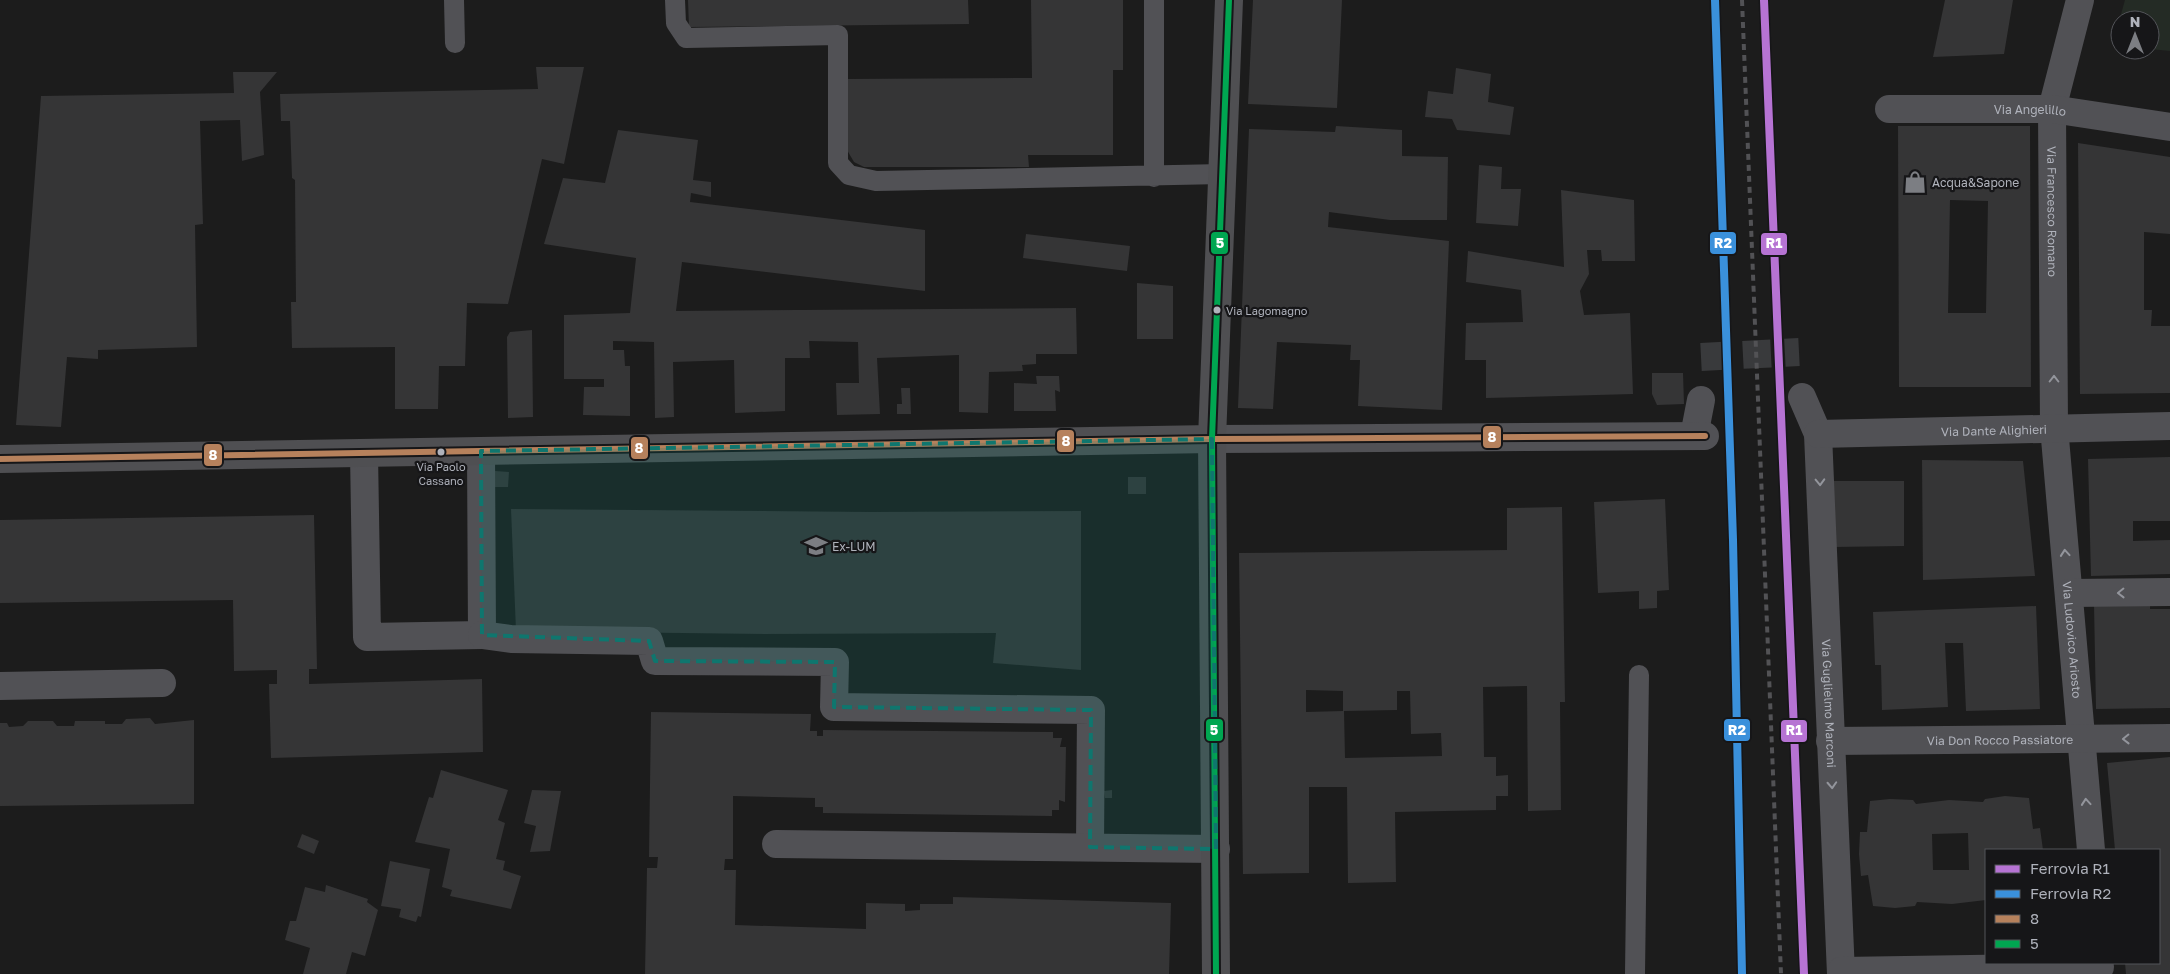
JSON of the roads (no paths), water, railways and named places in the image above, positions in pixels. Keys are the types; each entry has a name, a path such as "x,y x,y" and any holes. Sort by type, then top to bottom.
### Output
{"main road":[{"path":"1216,974 1212,439 1230,0"},
{"path":"0,458 1212,439"}],"street":[{"name":"Via Francesco Romano","path":"2054,427 2052,109 2080,0"},
{"name":"Via Angelillo","path":"1889,109 2052,109 2170,127"},
{"path":"1802,397 1818,434"},
{"path":"1212,439 1699,436 1702,400"},
{"name":"Via Dante Alighieri","path":"1818,434 2054,427 2170,426"},
{"name":"Via Ludovico Ariosto","path":"2054,427 2091,849"},
{"name":"Via Guglielmo Marconi","path":"1818,434 1841,972"},
{"path":"481,451 482,635"},
{"path":"364,453 367,637 482,635 511,639 649,641 655,661 835,662 834,707 1090,710 1090,848"},
{"path":"2069,594 2170,592"},
{"path":"0,686 162,683"},
{"name":"Via Don Rocco Passiatore","path":"1830,742 2170,738"},
{"path":"776,844 1216,849"},
{"path":"1841,972 2101,968"}],"lane":[{"path":"454,0 455,43"},
{"path":"675,0 676,23 686,38 838,35 838,163 849,175 876,181 1154,177 1223,174"},
{"path":"1154,0 1154,177"},
{"path":"1635,974 1639,675"}],"tunnel":[{"path":"1701,357 1799,352"}],"railway":[{"path":"1742,0 1781,974"},
{"path":"1764,0 1804,974"}],"rail line":[{"name":"R2","path":"1715,0 1733,540 1742,974"},
{"name":"R1","path":"1764,0 1804,974"}],"place":[{"name":"Acqua&Sapone","path":"1915,182"},
{"name":"Via Lagomagno","path":"1217,310"},
{"name":"Via Paolo Cassano","path":"441,452"},
{"name":"Ex-LUM","path":"816,546"}]}
